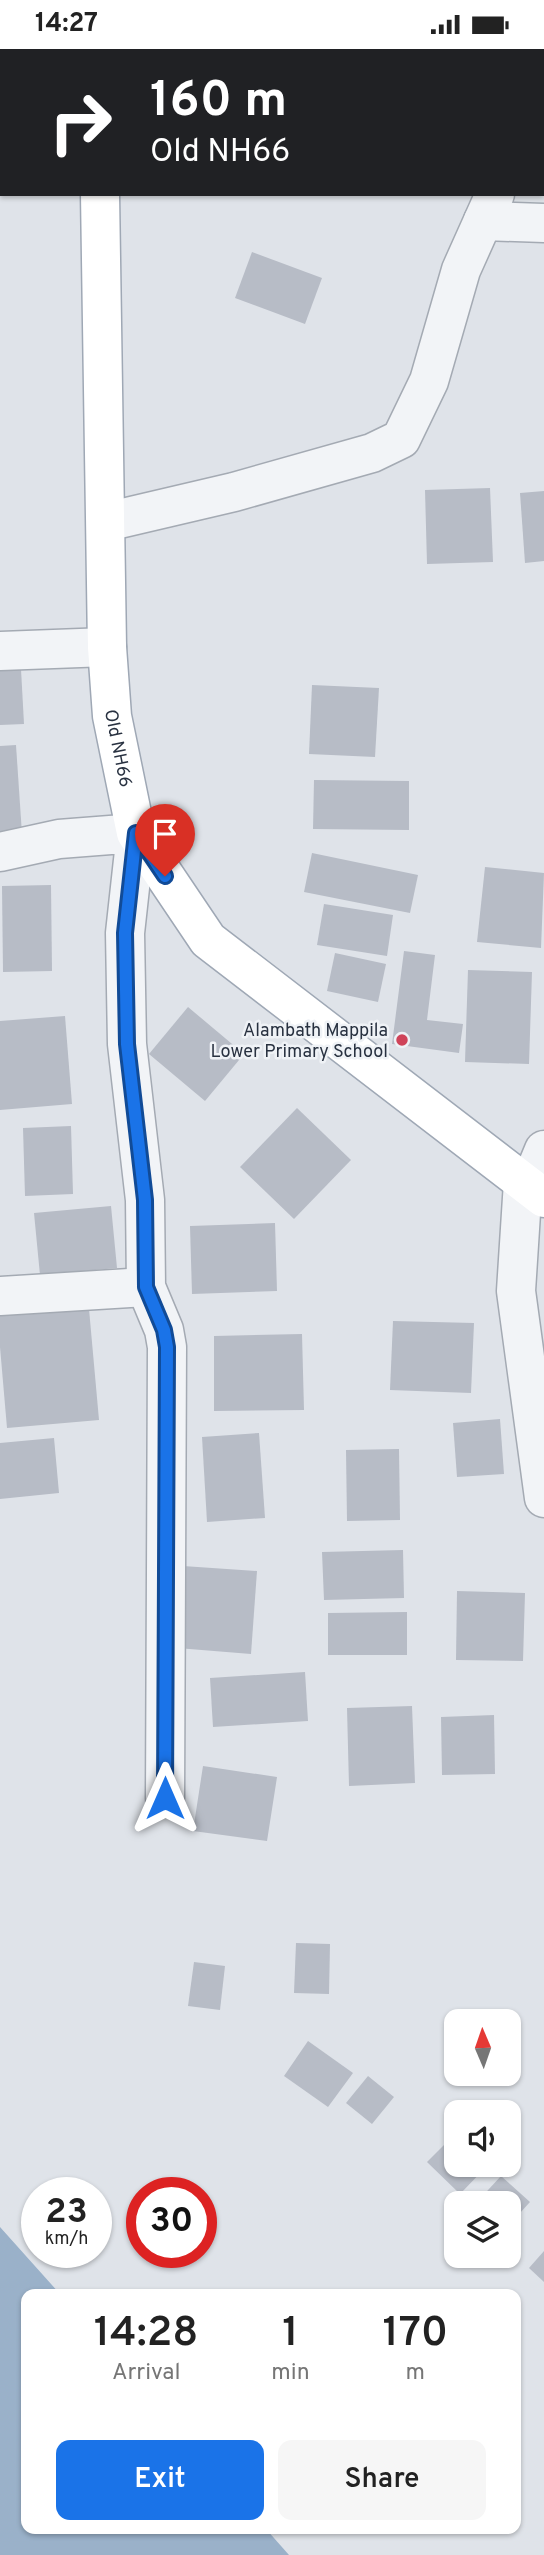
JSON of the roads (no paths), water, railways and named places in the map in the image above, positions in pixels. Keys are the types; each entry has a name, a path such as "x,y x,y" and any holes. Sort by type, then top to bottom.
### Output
{"main road":[{"name":"Old NH66","path":"100,196 107,647 112,716 136,833 208,940 532,1189"}],"street":[{"path":"106,522 234,492 348,460 372,453 401,439 429,381 461,270 489,207 544,223"},
{"path":"0,651 107,647"},
{"path":"0,852 59,839 136,833 125,933 127,1044 145,1200 146,1287 164,1330 167,1347 165,1798"},
{"path":"544,1150 532,1189 516,1291 544,1498"},
{"path":"0,1296 146,1287"}],"water":[{"path":"0,2227 21,2250 21,2268 37,2268 56,2289 21,2289 21,2534 270,2534 289,2555 0,2555"}],"place":[{"name":"Alambath Mappila Lower Primary School","path":"402,1040"}]}
